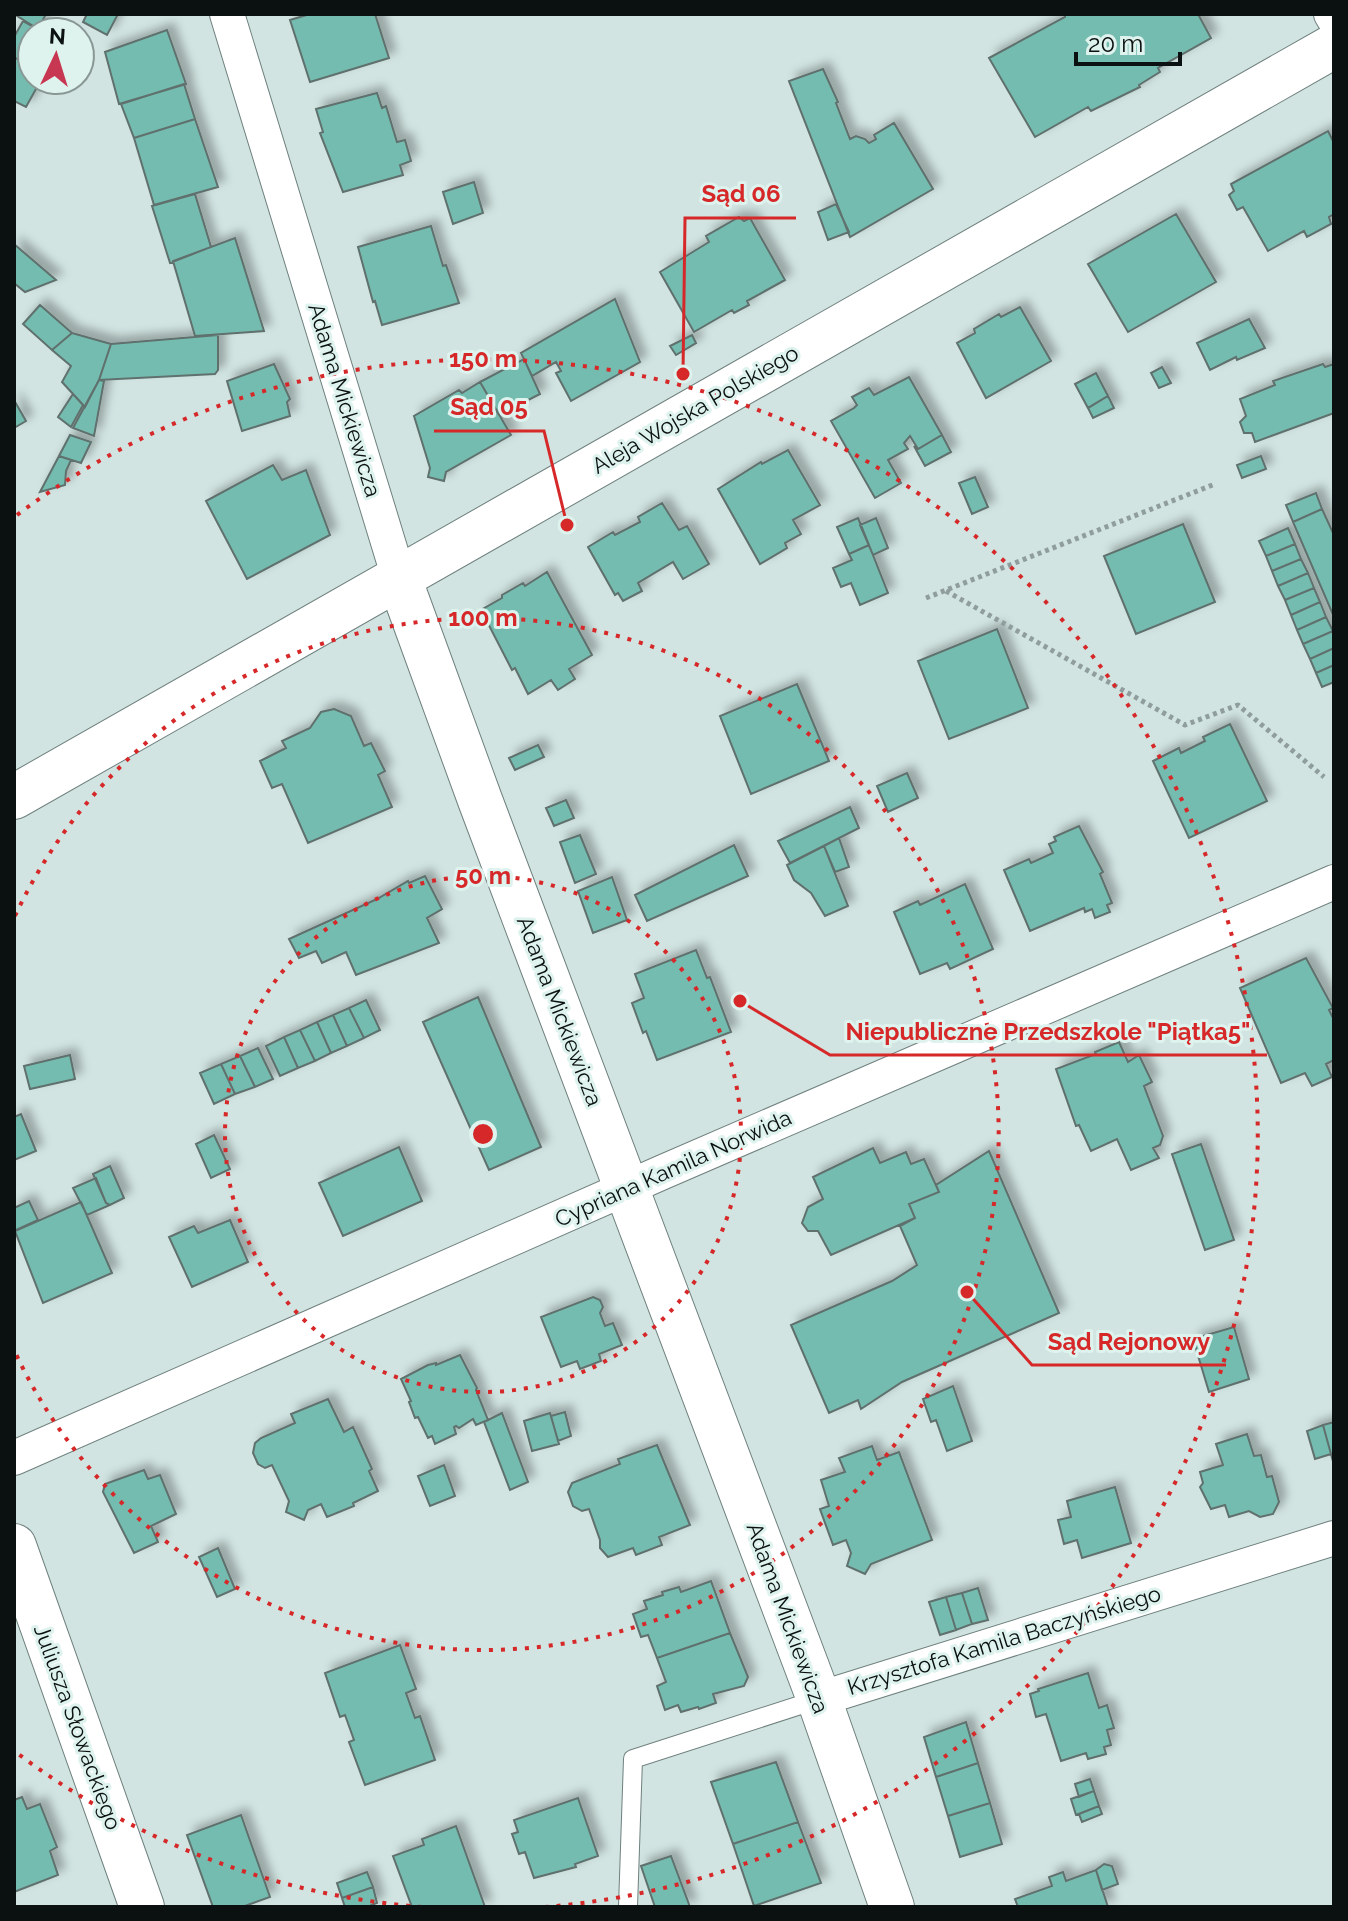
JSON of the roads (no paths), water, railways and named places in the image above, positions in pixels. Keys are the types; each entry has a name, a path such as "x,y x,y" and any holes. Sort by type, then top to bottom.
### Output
{"street":[{"name":"Adama Mickiewicza","path":"229,15 399,578 819,1699 892,1907"},
{"name":"Aleja Wojska Polskiego","path":"14,797 1334,46"},
{"name":"Cypriana Kamila Norwida","path":"14,1458 1334,882"},
{"name":"Krzysztofa Kamila Baczyńskiego","path":"819,1699 1334,1538"},
{"name":"Juliusza Słowackiego","path":"14,1546 142,1907"}],"lane":[{"name":"Krzysztofa Kamila Baczyńskiego","path":"628,1907 633,1759 819,1699"}],"place":[{"name":"Sąd 06","path":"683,374"},
{"name":"Sąd 05","path":"567,525"},
{"name":"Niepubliczne Przedszkole \"Piątka5\"","path":"740,1001"},
{"name":"Sąd Rejonowy","path":"967,1292"}]}
